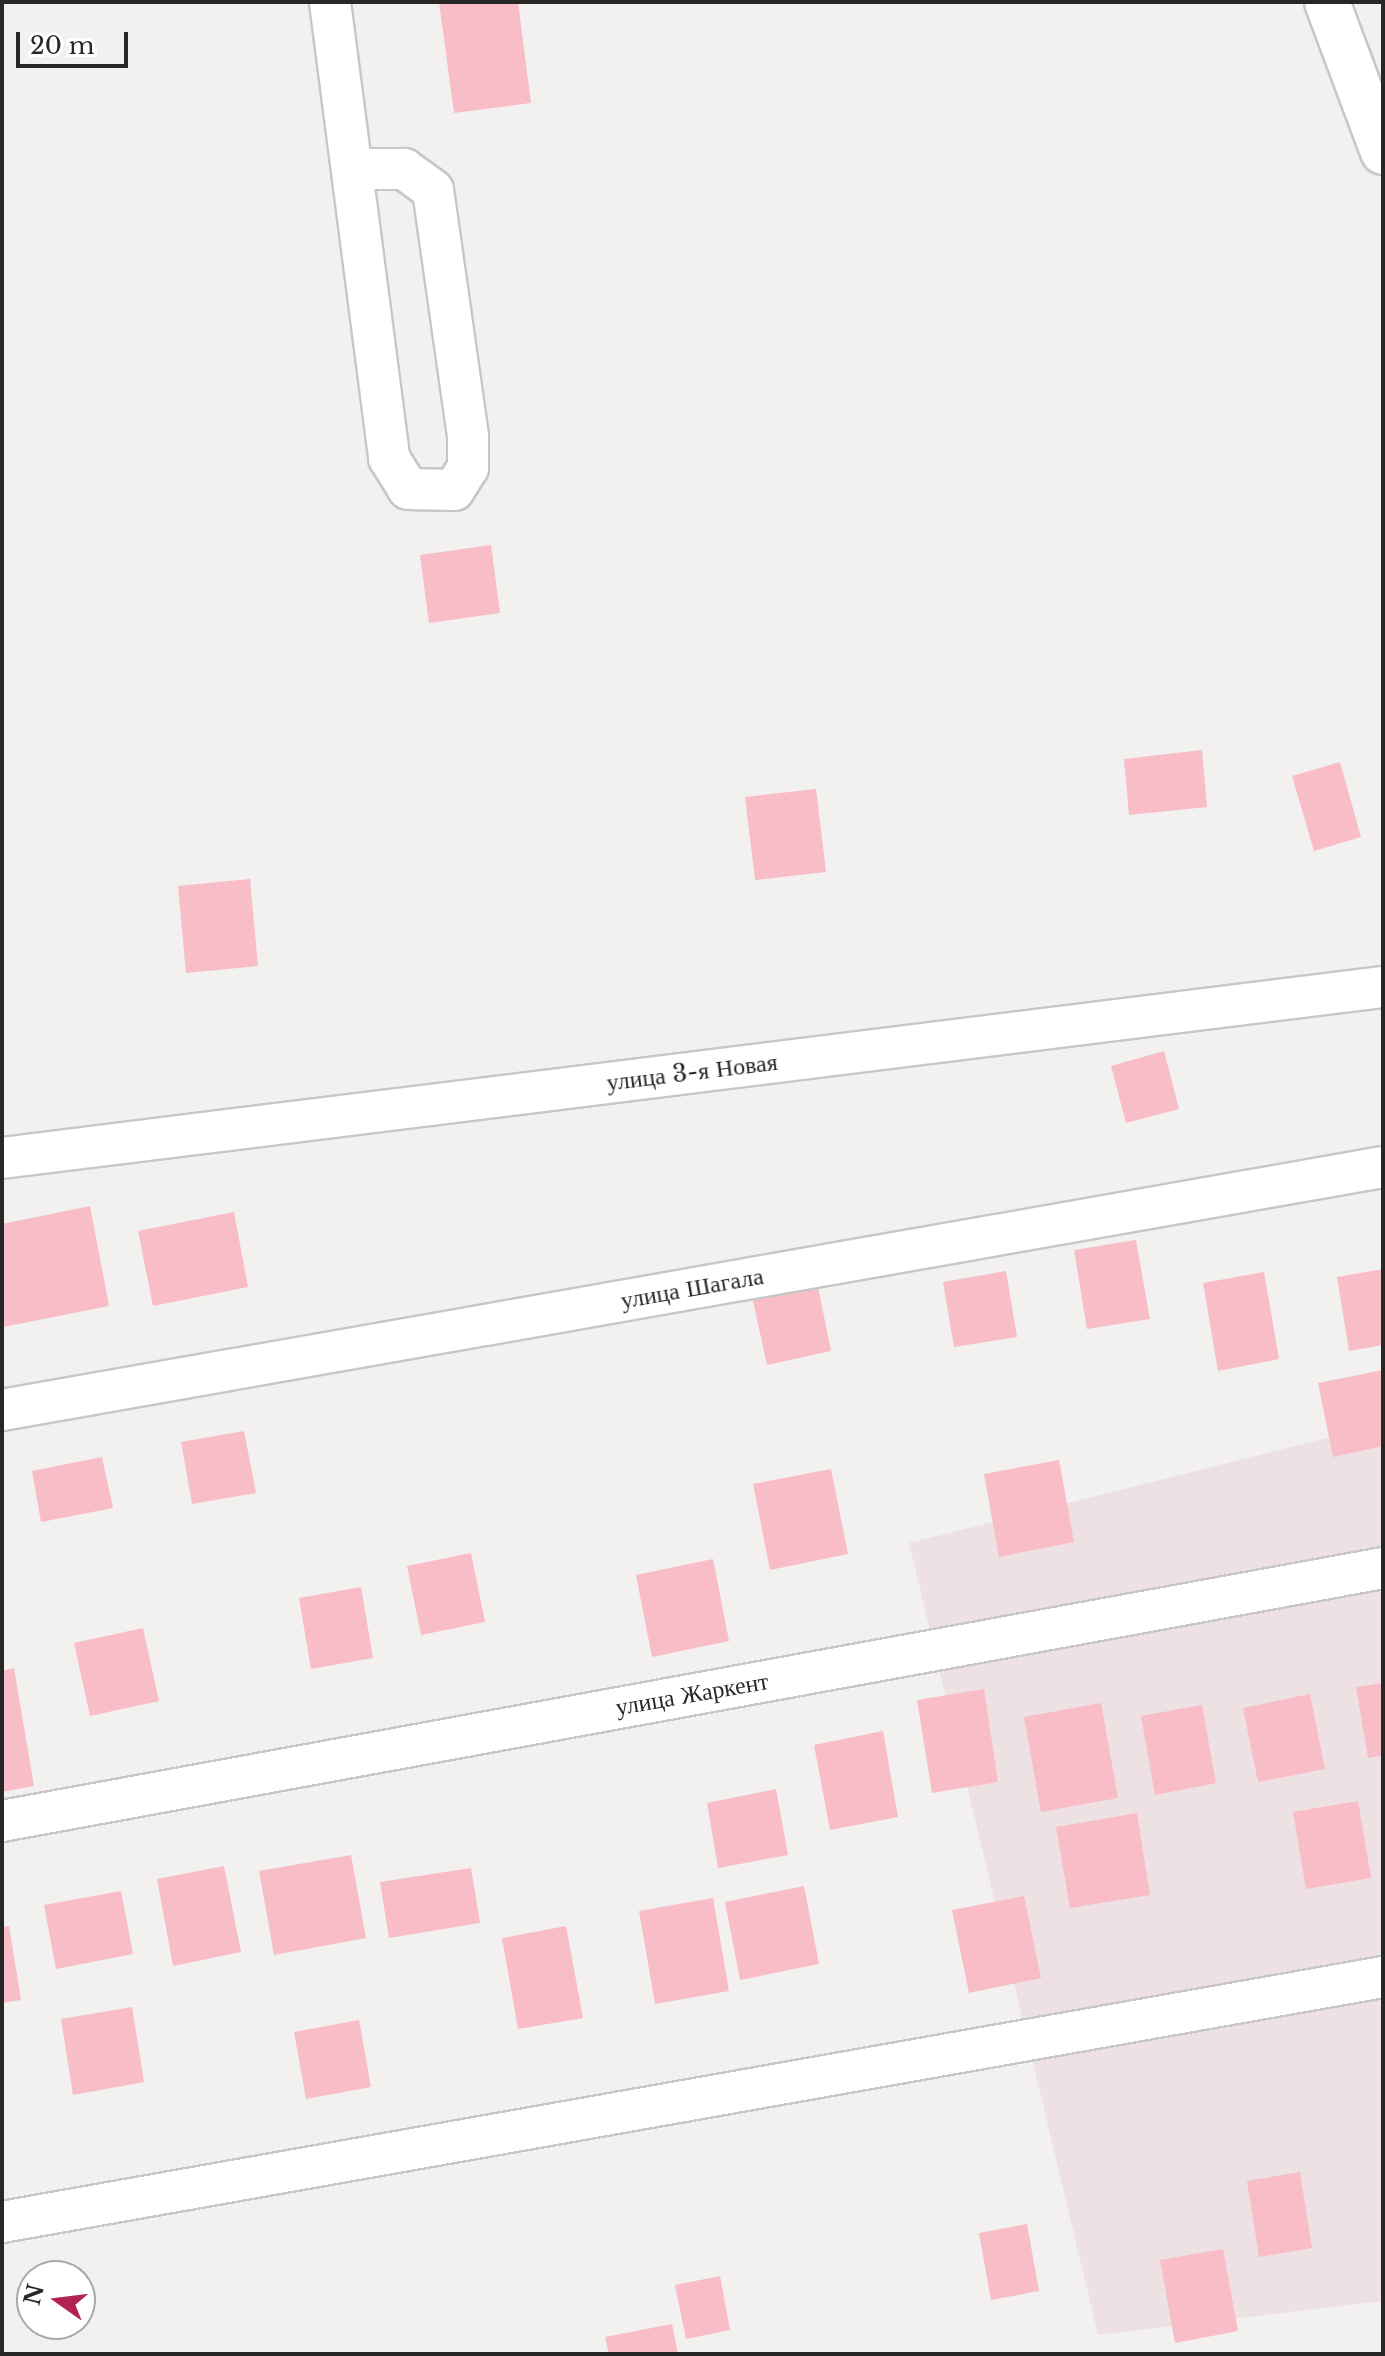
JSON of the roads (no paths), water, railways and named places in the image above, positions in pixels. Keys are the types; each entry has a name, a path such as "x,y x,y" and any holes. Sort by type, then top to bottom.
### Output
{"main road":[{"path":"1327,2 1383,152"}],"street":[{"path":"330,2 389,458 408,489 454,490 468,468 468,436 440,210 423,176 352,169"},
{"name":"улица 3-я Новая","path":"2,1158 1383,987"},
{"name":"улица Шагала","path":"2,1410 1383,1167"},
{"name":"улица Жаркент","path":"2,1821 1383,1568"},
{"path":"2,2222 1383,1977"}]}
